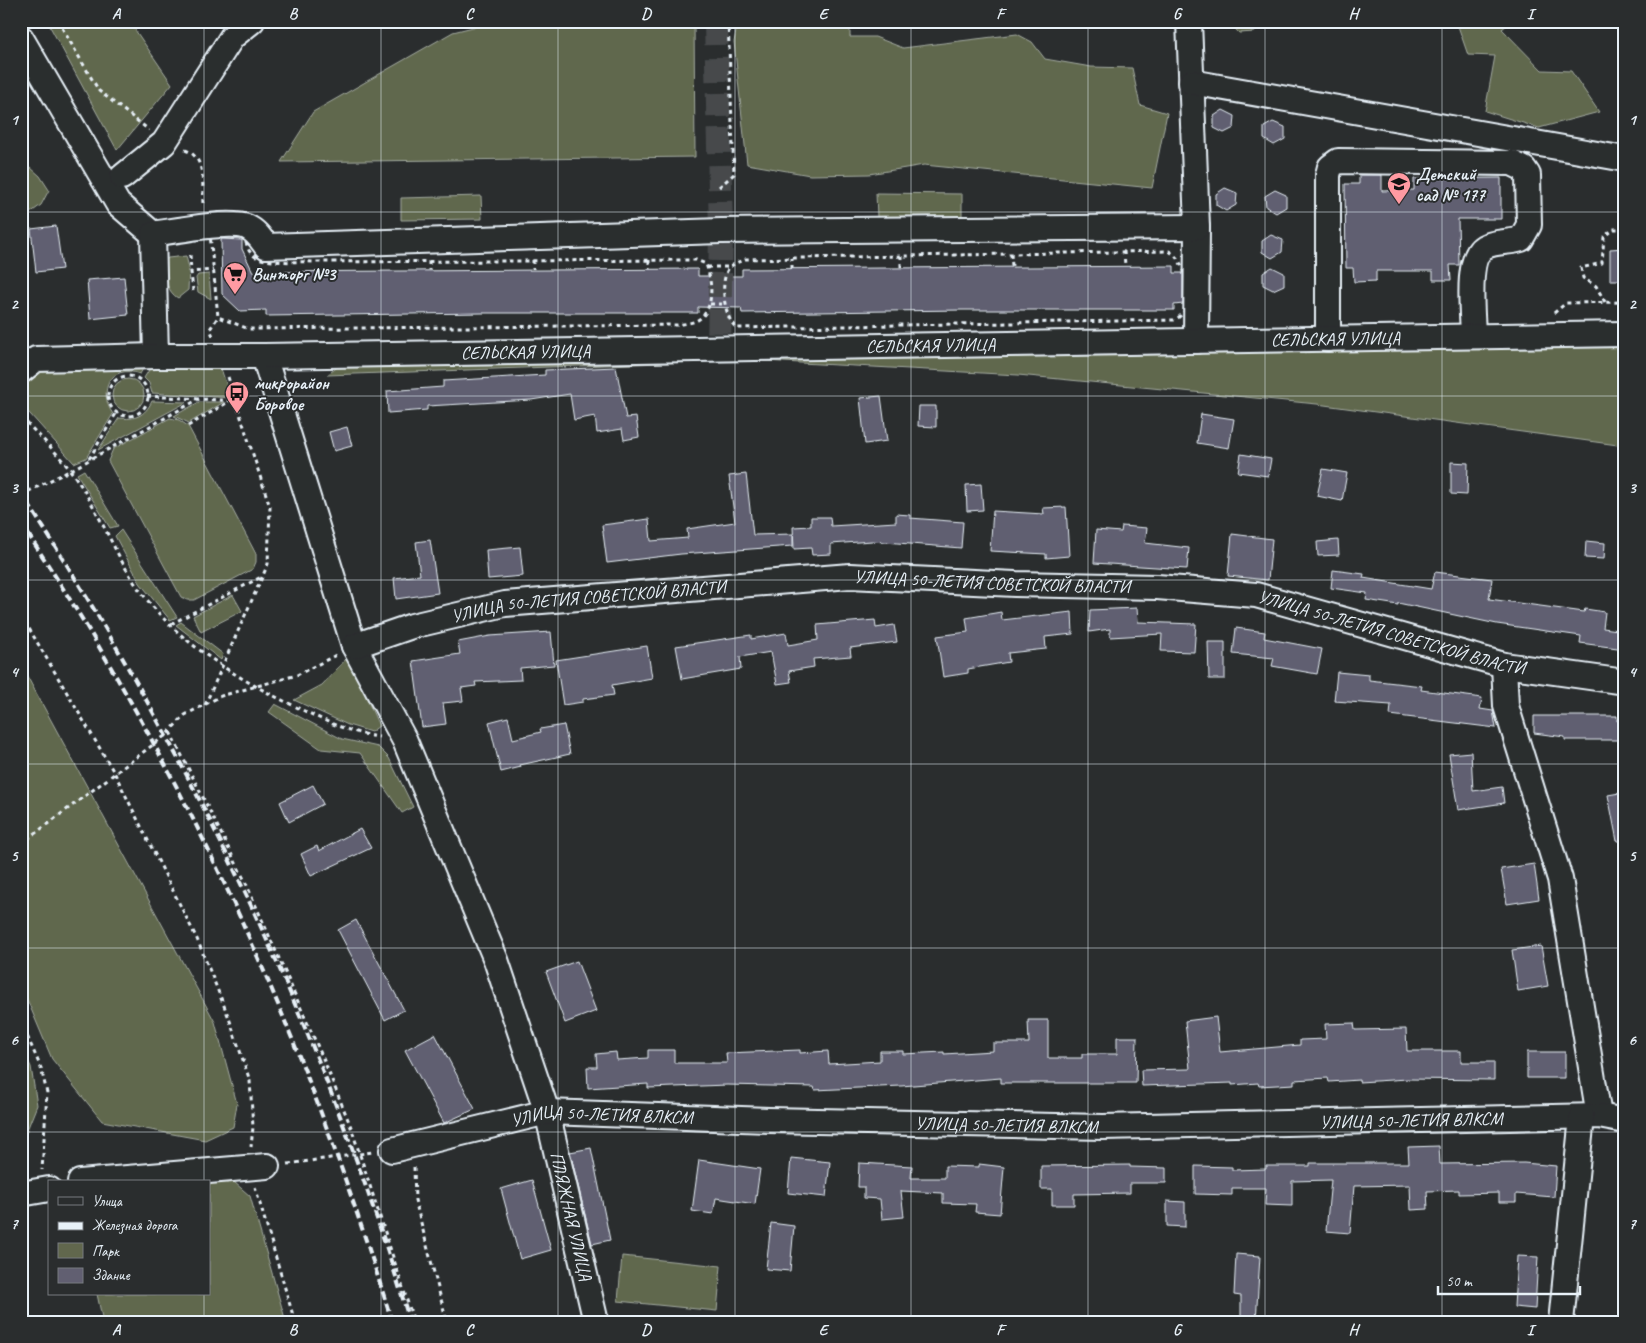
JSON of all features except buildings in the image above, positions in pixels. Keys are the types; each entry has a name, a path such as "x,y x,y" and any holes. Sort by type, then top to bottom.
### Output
{"street":[{"path":"122,177 164,143 232,37 252,21"},
{"path":"1189,21 1197,227 1196,341"},
{"path":"21,38 118,204 153,234 156,356"},
{"path":"1191,82 1625,159"},
{"path":"1328,339 1328,175 1330,168 1338,161 1512,163 1524,169 1528,175 1529,225 1521,239 1485,246 1474,260 1472,272 1473,336"},
{"path":"153,234 204,226 245,226 256,232 266,246 721,231 1197,227"},
{"name":"СЕЛЬСКАЯ УЛИЦА","path":"21,371 36,359 156,356 264,356 1625,334"},
{"name":"ПЛЯЖНАЯ УЛИЦА","path":"264,356 354,646 405,741 496,960 547,1112 596,1322"},
{"name":"УЛИЦА 50-ЛЕТИЯ СОВЕТСКОЙ ВЛАСТИ","path":"354,646 412,626 505,604 850,576 1015,584 1157,587 1256,595 1504,664 1625,682"},
{"path":"1504,664 1506,706 1560,879 1590,1116 1561,1322"},
{"name":"УЛИЦА 50-ЛЕТИЯ ВЛКСМ","path":"392,1150 547,1112 769,1120 1103,1127 1590,1116 1625,1122"},
{"path":"104,1180 258,1167"}],"path":[{"path":"58,21 99,91 164,143 189,151 202,166 204,226"},
{"path":"719,187 734,174 728,21"},
{"path":"1605,302 1596,286 1583,278 1580,268 1602,263 1604,237 1613,229 1625,229"},
{"path":"234,231 244,237 251,255 260,260 533,260 696,260 706,264 710,276 710,304 706,313 696,321 677,325 249,329 218,317 210,234 234,231"},
{"path":"707,267 731,266 746,258 1169,251 1176,255 1187,274 1187,308 1180,318 1174,320 737,328 727,316 725,304 725,275 731,266"},
{"path":"1124,252 1125,266"},
{"path":"1011,254 1012,266"},
{"path":"190,255 193,291"},
{"path":"901,256 901,267"},
{"path":"792,258 792,269"},
{"path":"533,260 533,269"},
{"path":"649,260 649,269"},
{"path":"429,261 429,270"},
{"path":"191,272 213,270"},
{"path":"710,304 725,304"},
{"path":"205,705 268,564 270,506 236,401 229,356"},
{"path":"133,376 144,384 147,396 146,403 139,412 127,416 117,412 110,404 108,396 111,384 120,377 133,376"},
{"path":"147,396 236,401"},
{"path":"21,495 88,461 199,399"},
{"path":"188,426 230,401"},
{"path":"88,461 117,412"},
{"path":"21,417 70,470 135,582 171,624 205,656 253,686 330,724 356,734 405,741"},
{"path":"171,624 263,575"},
{"path":"21,615 115,774 197,939 229,1018 250,1081 258,1167 295,1322"},
{"path":"21,844 170,732 186,715 222,696 297,674 354,646"},
{"path":"170,732 245,881 297,997 351,1127 414,1322"},
{"path":"21,1022 41,1068 47,1093 37,1191"},
{"path":"430,1140 413,1170 415,1200 447,1322"},
{"path":"258,1167 392,1150"}],"green space":[{"path":"47,21 129,21 172,84 117,150"},
{"path":"497,21 694,21 695,157 281,162 313,112 453,32"},
{"path":"738,21 850,21 850,37 875,37 903,48 1017,34 1032,42 1045,59 1091,67 1132,68 1140,105 1167,113 1152,188 924,165 869,174 810,175 747,164 734,42"},
{"path":"1228,21 1258,21 1255,32 1239,33"},
{"path":"1451,21 1512,21 1502,29 1542,70 1571,71 1599,112 1539,128 1485,111 1495,56 1468,55 1458,26"},
{"path":"21,159 40,176 49,190 41,205 26,216 21,223"},
{"path":"876,193 962,194 962,218 877,217"},
{"path":"481,196 482,219 401,220 401,198"},
{"path":"186,256 189,268 188,290 178,298 174,296 169,288 162,265 168,258"},
{"path":"209,274 211,299 198,292 196,278 198,275"},
{"path":"1625,345 1625,446 1317,404 1018,375 746,360 327,375 343,363 1162,346"},
{"path":"218,360 231,398 152,393 149,383 144,378 154,362"},
{"path":"147,362 140,374 121,373 114,376 109,382 106,397 108,406 113,414 86,458 74,463 21,404 21,384 42,368"},
{"path":"128,379 134,380 139,384 143,389 143,401 139,406 134,410 128,411 122,410 117,406 113,401 112,395 113,389 117,384 122,380"},
{"path":"152,401 187,402 98,450 119,418 139,416"},
{"path":"199,402 224,402 189,423 174,416"},
{"path":"170,418 179,420 188,426 256,554 256,562 253,569 194,600 187,600 181,597 108,461 113,449"},
{"path":"84,470 118,526 110,528 77,474"},
{"path":"121,530 177,617 170,620 140,583 115,536"},
{"path":"233,595 242,611 201,632 193,616"},
{"path":"181,622 223,654 221,660 176,625"},
{"path":"348,657 379,726 371,732 348,725 294,700 322,685"},
{"path":"21,665 215,1022 237,1104 233,1127 205,1140 102,1121 52,1059 21,985"},
{"path":"275,704 342,739 378,747 389,758 413,807 402,813 360,753 321,749 269,712"},
{"path":"21,1045 31,1067 37,1105 21,1145"},
{"path":"234,1182 250,1196 286,1322 103,1322 97,1296 210,1296 210,1183"},
{"path":"622,1256 721,1266 717,1311 618,1301"}],"tunnel":[{"path":"716,21 721,231 719,349"}],"railway":[{"path":"21,493 82,590 140,689 195,791 246,894 293,998 336,1105 375,1213 410,1322"},
{"path":"21,523 117,678 200,832 273,992 306,1073 337,1156 392,1322"}],"place":[{"name":"Детский сад № 177","path":"1399,205"},
{"name":"Винторг №3","path":"235,295"},
{"name":"микрорайон Боровое","path":"237,414"}]}
